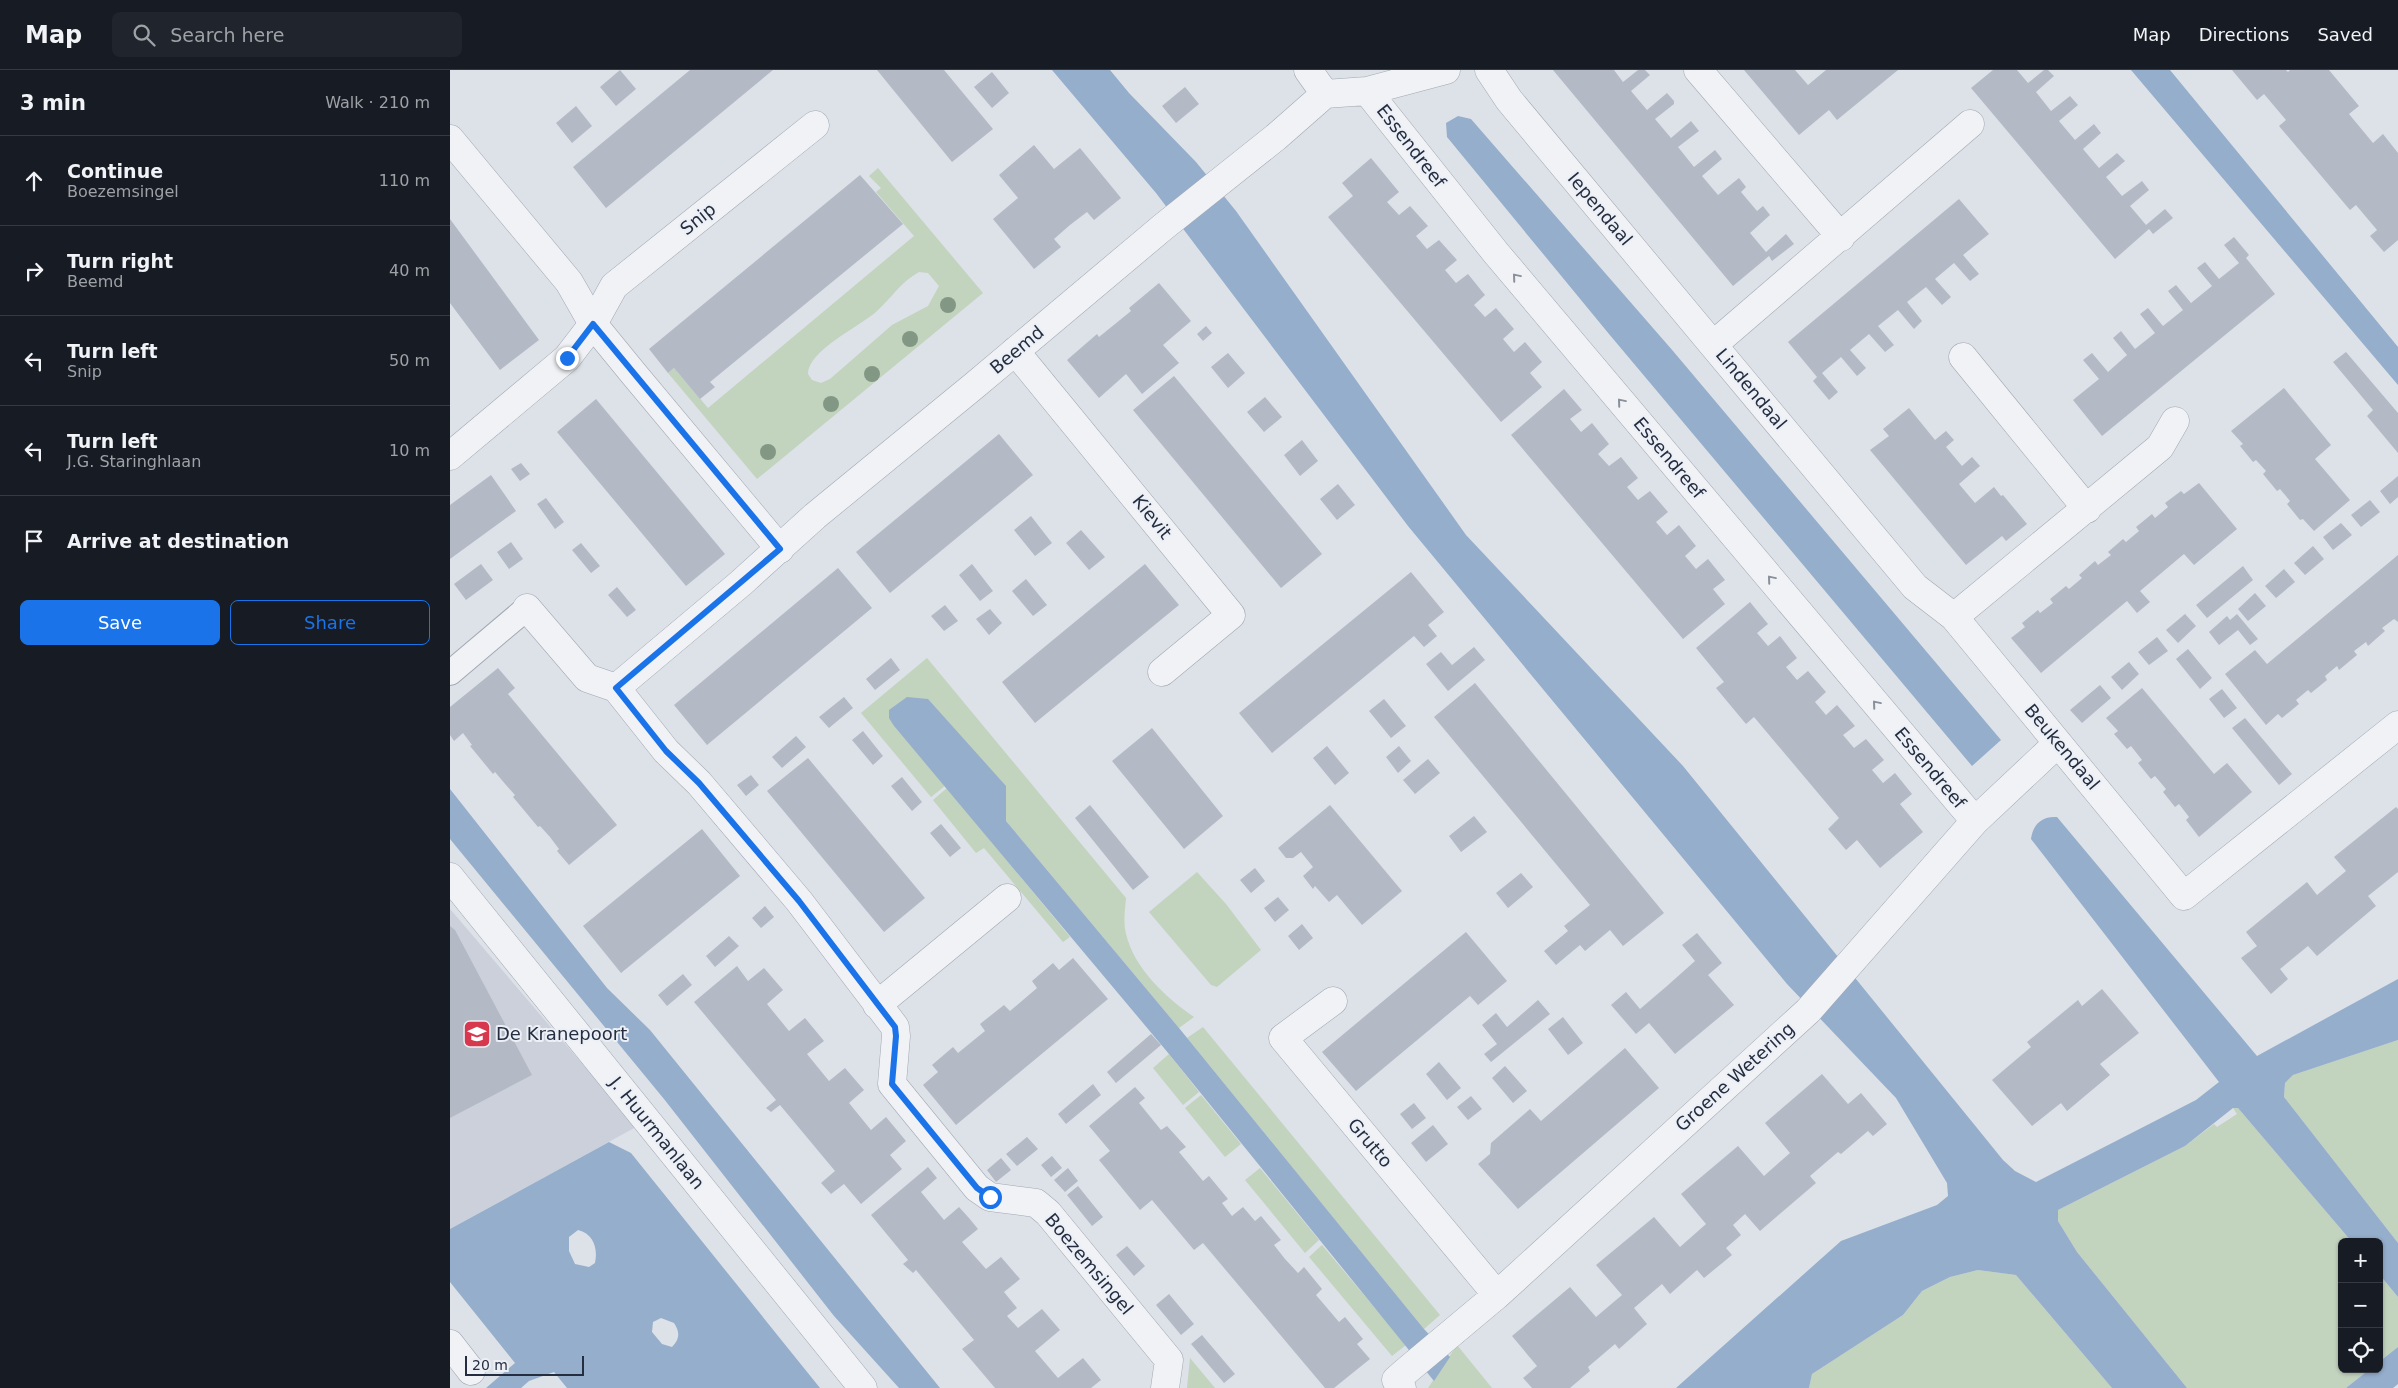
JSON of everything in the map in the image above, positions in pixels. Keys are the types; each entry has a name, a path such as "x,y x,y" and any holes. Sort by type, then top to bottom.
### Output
{"street":[{"path":"1308,70 1325,94 1367,91 1446,70"},
{"name":"Iependaal","path":"1489,70 1509,100 1713,345"},
{"path":"1698,70 1841,237"},
{"name":"Essendreef","path":"1367,91 1496,253 1975,821"},
{"name":"Beemd","path":"616,688 780,549 814,516 975,385 1325,94"},
{"name":"Lindendaal","path":"1954,617 1915,587 1713,345 1841,237 1970,124"},
{"name":"Snip","path":"457,450 567,358 593,324 614,286 815,125"},
{"path":"450,139 569,282 593,324 780,549"},
{"name":"Kievit","path":"1014,351 1231,615 1162,672"},
{"path":"1963,357 2087,509"},
{"path":"1954,617 2160,447 2175,421"},
{"path":"527,608 587,678 616,688"},
{"name":"Beukendaal","path":"1954,617 2184,896 2398,726"},
{"name":"Boezemsingel","path":"616,688 666,751 699,783 799,901 895,1027 892,1084 977,1188 990,1197 1036,1203 1048,1213 1169,1360 1165,1388"},
{"name":"Groene Wetering","path":"1403,1380 1456,1327 1497,1295 1808,1011 1975,821 2058,743"},
{"name":"J. Huurmanlaan","path":"450,878 863,1388"},
{"path":"877,1005 1007,898"},
{"name":"Grutto","path":"1333,1001 1283,1038 1497,1295"},
{"path":"450,1344 471,1371"}],"lane":[{"path":"450,673 527,608"}],"shaded area":[{"path":"450,909 636,1127 450,1229"}],"green space":[{"path":"878,168 983,293 757,479 668,373 674,368 708,408 914,236 876,192 881,188 869,176","holes":["919,272 928,273 939,286 928,306 892,325 830,379 821,383 812,380 808,374 810,365 826,347 877,311 913,276"]},
{"path":"927,658 1126,898 1125,930 1136,959 1162,991 1194,1017 1179,1028 1006,821 1005,786 894,726 945,786 931,797 861,713"},
{"path":"947,788 1070,937 1063,942 984,848 976,853 933,800"},
{"path":"1197,872 1226,904 1261,950 1217,987 1211,985 1149,912"},
{"path":"1203,1027 1440,1315 1424,1329 1187,1038"},
{"path":"2398,1040 2398,1243 2284,1097 2285,1083 2293,1075"},
{"path":"1169,1054 1199,1092 1183,1105 1153,1068"},
{"path":"1201,1095 1241,1144 1225,1157 1185,1108"},
{"path":"2233,1108 2238,1108 2349,1238 2338,1238 2338,1373 2365,1373 2346,1388 2187,1388 2077,1252 2058,1221 2058,1210 2185,1146 2214,1124 2217,1127 2237,1114"},
{"path":"1260,1168 1319,1240 1305,1253 1245,1180"},
{"path":"1322,1245 1406,1345 1392,1356 1309,1257"},
{"path":"1978,1270 2016,1275 2112,1388 1809,1388 1812,1374 1903,1315 1922,1291 1950,1277"},
{"path":"2383,1279 2398,1297 2398,1347 2383,1359"},
{"path":"1457,1345 1492,1388 1428,1388"},
{"path":"1190,1358 1215,1388 1187,1388"}],"water":[{"path":"1052,70 1110,70 1129,93 1196,162 1236,211 1466,535 1683,766 2003,1160 2015,1171 2036,1182 2196,1100 2219,1082 2031,839 2034,829 2039,822 2047,818 2057,817 2257,1056 2398,979 2398,1040 2293,1075 2285,1083 2284,1097 2398,1243 2398,1297 2383,1279 2383,1238 2349,1238 2238,1108 2233,1108 2185,1146 2058,1210 2058,1221 2077,1252 2187,1388 2112,1388 2016,1275 1978,1270 1950,1277 1922,1291 1903,1315 1812,1374 1809,1388 1676,1388 1841,1241 1937,1205 1948,1196 1947,1183 1896,1098 1787,984 1408,526 1156,193"},
{"path":"2131,70 2170,70 2398,347 2398,385"},
{"path":"1458,116 1471,119 1673,351 2001,740 1972,766 1609,334 1447,137 1446,123"},
{"path":"907,697 928,699 1006,786 1006,821 1179,1028 1424,1329 1450,1357 1434,1381 1169,1054 894,726 889,718 889,710"},
{"path":"450,789 607,988 650,1030 940,1388 899,1388 834,1316 664,1099 450,839"},
{"path":"609,1142 631,1153 820,1388 567,1388 554,1372 529,1381 521,1388 486,1388 515,1363 450,1282 450,1229","holes":["578,1230 588,1235 594,1243 596,1252 595,1263 589,1267 575,1264 569,1251 569,1237","661,1318 674,1323 677,1329 678,1338 672,1347 662,1344 652,1332 653,1322"]},
{"path":"2398,1347 2398,1384 2393,1388 2346,1388 2365,1373 2383,1373 2383,1359"}],"building":[{"path":"620,70 636,89 616,106 600,87"},
{"path":"690,70 773,70 606,208 573,167"},
{"path":"877,70 944,70 993,129 952,162"},
{"path":"1553,70 1614,70 1623,82 1638,70 1645,70 1650,75 1631,91 1647,110 1667,93 1674,101 1674,104 1655,119 1671,138 1691,121 1699,131 1678,147 1694,167 1715,150 1722,159 1702,176 1718,195 1739,178 1746,187 1741,192 1757,211 1763,206 1770,215 1750,233 1766,252 1786,234 1794,244 1772,261 1769,256 1733,286"},
{"path":"1744,70 1795,70 1808,85 1826,70 1898,70 1837,120 1829,110 1799,135"},
{"path":"1993,70 2017,70 2028,83 2044,70 2048,70 2054,76 2036,92 2051,111 2070,96 2078,105 2059,121 2075,140 2094,124 2101,133 2083,149 2099,168 2117,153 2125,161 2106,177 2122,196 2142,181 2149,190 2130,206 2146,225 2165,209 2173,218 2153,234 2149,229 2115,259 1971,88"},
{"path":"2232,70 2286,70 2288,72 2290,70 2329,70 2359,106 2349,114 2373,143 2383,134 2398,153 2398,240 2384,252 2370,236 2377,230 2356,205 2350,210 2279,126 2286,120 2264,94 2257,100"},
{"path":"992,72 1009,93 992,108 974,87"},
{"path":"1185,87 1199,104 1176,123 1162,106"},
{"path":"576,106 592,126 572,143 556,123"},
{"path":"1034,145 1054,169 1080,148 1121,198 1094,220 1087,212 1070,225 1054,239 1061,247 1034,269 993,219 1018,198 999,175"},
{"path":"1371,158 1399,192 1387,202 1399,215 1410,206 1428,226 1416,236 1427,249 1439,240 1457,260 1445,270 1456,283 1468,274 1485,295 1474,305 1485,317 1496,308 1514,329 1503,339 1514,352 1525,342 1542,362 1530,373 1542,387 1501,422 1328,217 1353,196 1342,183"},
{"path":"860,175 903,224 710,382 715,387 700,399 674,368 668,373 649,349"},
{"path":"1959,199 1989,234 1963,255 1979,274 1970,281 1954,263 1935,279 1951,297 1942,305 1926,287 1907,302 1922,321 1914,329 1898,310 1878,326 1894,345 1885,352 1869,334 1850,350 1866,368 1857,376 1841,357 1822,373 1838,392 1829,400 1813,381 1817,377 1788,342"},
{"path":"450,219 539,340 500,370 450,303"},
{"path":"2234,237 2249,255 2246,258 2275,294 2102,436 2073,400 2099,379 2083,360 2092,353 2108,372 2127,355 2113,338 2121,331 2135,349 2155,333 2140,314 2148,308 2163,326 2183,310 2168,291 2176,285 2191,303 2212,286 2197,268 2205,262 2219,279 2239,263 2224,245"},
{"path":"1159,283 1191,321 1163,345 1179,363 1142,394 1126,374 1099,398 1067,360 1097,334 1099,337 1131,311 1129,308"},
{"path":"1206,326 1212,333 1203,341 1197,334"},
{"path":"2346,352 2398,413 2398,453 2367,416 2373,410 2333,362"},
{"path":"1228,353 1245,373 1228,388 1211,367"},
{"path":"1174,376 1322,554 1281,588 1133,410"},
{"path":"2284,388 2331,445 2315,459 2350,500 2314,531 2303,519 2300,520 2287,504 2290,501 2280,489 2277,491 2263,474 2266,471 2256,460 2253,462 2240,446 2243,444 2231,431"},
{"path":"1564,389 1582,410 1570,419 1581,432 1592,423 1609,444 1598,454 1609,466 1621,457 1638,478 1627,487 1638,500 1650,491 1668,512 1656,522 1667,535 1679,525 1696,546 1685,556 1696,569 1708,559 1725,580 1713,589 1725,604 1683,639 1511,435"},
{"path":"1265,397 1282,417 1264,432 1247,412"},
{"path":"596,399 725,554 686,586 557,432"},
{"path":"1909,408 1935,440 1946,431 1954,440 1946,447 1962,466 1972,457 1980,466 1959,484 1975,503 1994,487 2027,524 2006,541 2002,536 1966,565 1870,450 1889,436 1883,429"},
{"path":"999,434 1033,475 890,593 856,552"},
{"path":"1302,440 1318,461 1300,476 1284,455"},
{"path":"521,463 530,474 520,481 511,469"},
{"path":"491,475 516,511 450,559 450,505"},
{"path":"2398,476 2398,497 2390,504 2380,491"},
{"path":"2199,483 2237,529 2194,565 2184,554 2140,591 2150,602 2137,613 2127,601 2041,673 2011,638 2025,627 2022,623 2038,610 2040,613 2053,603 2050,599 2066,586 2069,589 2082,578 2079,575 2095,561 2098,565 2111,555 2108,552 2123,539 2126,542 2139,531 2136,527 2152,514 2155,518 2168,507 2165,503 2181,491 2184,494"},
{"path":"1338,484 1355,505 1337,520 1320,499"},
{"path":"546,498 564,522 555,529 537,504"},
{"path":"2370,500 2380,512 2361,527 2351,515"},
{"path":"1031,516 1052,543 1035,556 1014,530"},
{"path":"2341,523 2352,535 2333,550 2323,537"},
{"path":"1081,530 1105,557 1089,570 1066,543"},
{"path":"511,542 523,559 509,569 497,552"},
{"path":"581,543 600,566 591,573 572,550"},
{"path":"2313,546 2324,559 2305,575 2294,563"},
{"path":"2398,555 2398,622 2394,619 2382,628 2385,631 2368,646 2366,642 2354,651 2357,655 2339,670 2337,666 2325,676 2327,680 2311,693 2308,690 2296,700 2299,704 2282,718 2278,714 2266,725 2225,674 2255,650 2267,664"},
{"path":"481,564 493,580 466,600 454,584"},
{"path":"972,564 993,591 980,601 959,575"},
{"path":"1145,564 1179,605 1035,723 1002,682"},
{"path":"2243,566 2253,580 2207,618 2196,605"},
{"path":"838,568 872,608 707,745 674,705"},
{"path":"2284,569 2295,582 2276,598 2265,586"},
{"path":"1411,572 1444,612 1428,625 1437,636 1424,647 1414,636 1272,753 1239,713"},
{"path":"1026,579 1047,605 1033,616 1012,591"},
{"path":"617,587 636,610 627,617 608,595"},
{"path":"2255,593 2266,606 2248,621 2238,609"},
{"path":"1750,602 1768,624 1757,633 1768,646 1780,636 1797,658 1786,667 1797,680 1808,671 1826,692 1815,702 1826,715 1837,705 1855,726 1843,735 1854,748 1866,739 1884,760 1872,770 1883,783 1895,773 1912,794 1900,804 1923,832 1880,868 1857,840 1846,850 1828,829 1839,818 1754,717 1746,724 1716,688 1724,682 1696,648"},
{"path":"945,605 958,621 944,631 931,616"},
{"path":"990,609 1002,623 989,635 976,619"},
{"path":"2185,614 2196,626 2178,643 2166,630"},
{"path":"2237,614 2258,639 2250,645 2238,630 2219,645 2209,632 2227,616 2230,620"},
{"path":"2157,637 2168,651 2149,665 2138,652"},
{"path":"1474,647 1485,660 1448,691 1426,664 1441,652 1452,665"},
{"path":"2188,649 2212,678 2200,689 2176,659"},
{"path":"891,658 900,670 875,690 866,679"},
{"path":"2129,662 2139,674 2122,690 2111,677"},
{"path":"498,668 515,688 508,694 617,825 569,865 557,851 559,849 550,837 540,826 538,827 513,797 515,795 495,772 493,774 470,746 472,745 463,733 454,741 450,735 450,707"},
{"path":"1475,683 1664,913 1623,946 1610,930 1585,951 1580,945 1556,965 1544,951 1568,931 1564,926 1590,905 1434,717"},
{"path":"2100,685 2111,698 2082,723 2070,710"},
{"path":"2142,688 2214,774 2227,763 2252,792 2199,837 2186,820 2189,817 2179,804 2175,807 2163,792 2166,789 2155,776 2151,779 2138,763 2142,760 2131,746 2127,749 2114,734 2118,731 2106,718"},
{"path":"2222,689 2237,708 2224,718 2209,699"},
{"path":"844,697 853,708 829,728 819,717"},
{"path":"1384,699 1406,726 1391,738 1369,711"},
{"path":"2245,718 2292,774 2279,785 2232,728"},
{"path":"1152,728 1223,816 1184,849 1112,761"},
{"path":"863,731 883,756 873,765 852,740"},
{"path":"796,736 806,747 782,768 772,757"},
{"path":"1327,746 1349,773 1335,785 1313,758"},
{"path":"1399,746 1411,761 1398,773 1386,757"},
{"path":"808,758 925,898 884,932 767,791"},
{"path":"1428,759 1440,773 1415,794 1403,780"},
{"path":"751,775 759,785 746,796 737,785"},
{"path":"902,777 922,802 912,811 891,786"},
{"path":"1090,805 1149,877 1133,890 1075,818"},
{"path":"1330,805 1402,891 1362,925 1337,895 1329,902 1315,886 1313,889 1303,876 1313,867 1301,852 1293,858 1286,858 1278,848"},
{"path":"2396,807 2398,809 2398,872 2368,896 2376,906 2317,956 2308,946 2280,969 2288,979 2271,994 2241,958 2257,946 2246,932 2307,882 2317,895 2346,871 2334,857"},
{"path":"1474,816 1487,832 1461,852 1449,836"},
{"path":"941,824 961,848 950,857 930,833"},
{"path":"702,829 740,876 621,973 583,926"},
{"path":"1255,868 1265,881 1251,893 1240,880"},
{"path":"1521,873 1533,887 1508,908 1496,893"},
{"path":"1278,897 1289,910 1275,922 1264,908"},
{"path":"765,906 774,917 761,928 752,918"},
{"path":"1302,924 1313,938 1299,950 1288,936"},
{"path":"450,926 455,930 532,1075 450,1118"},
{"path":"1466,932 1507,981 1478,1005 1470,996 1356,1091 1322,1052"},
{"path":"1697,933 1722,963 1708,975 1734,1005 1675,1054 1649,1023 1636,1034 1611,1005 1626,992 1640,1009 1695,961 1682,945"},
{"path":"729,936 739,946 715,967 706,956"},
{"path":"1073,958 1108,999 956,1125 923,1085 938,1072 932,1065 953,1047 958,1053 985,1031 980,1024 1004,1005 1010,1011 1037,988 1032,981 1053,963 1059,970"},
{"path":"737,966 748,981 764,968 783,990 767,1004 789,1031 805,1018 824,1041 807,1054 829,1081 845,1068 864,1090 849,1103 871,1130 886,1117 906,1141 890,1155 902,1169 861,1204 844,1184 831,1194 821,1183 835,1171 780,1105 771,1112 766,1108 776,1100 694,1002"},
{"path":"683,974 692,985 667,1006 658,995"},
{"path":"2102,989 2139,1033 2100,1064 2110,1075 2067,1111 2061,1103 2032,1126 1992,1080 2031,1047 2027,1042 2078,1000 2082,1006"},
{"path":"1538,1000 1550,1014 1491,1062 1484,1054 1497,1044 1482,1025 1496,1013 1507,1027"},
{"path":"1563,1017 1583,1043 1568,1055 1548,1029"},
{"path":"1151,1034 1161,1045 1116,1083 1107,1072"},
{"path":"1625,1048 1659,1088 1518,1209 1478,1164 1490,1154 1491,1143 1530,1109 1541,1121"},
{"path":"1439,1062 1461,1088 1447,1100 1426,1074"},
{"path":"1505,1066 1527,1091 1513,1103 1492,1078"},
{"path":"1822,1074 1848,1104 1861,1093 1887,1124 1873,1136 1868,1131 1841,1154 1838,1152 1810,1176 1816,1183 1760,1231 1745,1214 1733,1225 1741,1235 1726,1248 1732,1255 1704,1278 1697,1270 1670,1294 1662,1284 1634,1308 1647,1324 1619,1349 1615,1344 1588,1367 1590,1371 1570,1388 1532,1388 1523,1378 1537,1366 1512,1336 1570,1287 1596,1317 1622,1295 1596,1265 1654,1217 1680,1247 1706,1224 1681,1194 1738,1146 1764,1176 1790,1153 1765,1123"},
{"path":"1093,1084 1101,1095 1066,1124 1058,1114"},
{"path":"1135,1087 1145,1098 1139,1103 1161,1130 1167,1126 1186,1147 1179,1152 1203,1181 1209,1176 1228,1199 1222,1203 1232,1216 1243,1207 1255,1221 1261,1216 1281,1240 1274,1245 1285,1259 1298,1273 1304,1267 1322,1289 1316,1295 1339,1322 1345,1317 1363,1339 1357,1344 1370,1359 1334,1388 1325,1388 1203,1243 1194,1250 1152,1200 1140,1210 1099,1160 1110,1151 1089,1126"},
{"path":"1471,1096 1482,1109 1468,1120 1457,1107"},
{"path":"1414,1103 1426,1118 1412,1129 1400,1114"},
{"path":"1433,1125 1448,1144 1426,1162 1411,1143"},
{"path":"1027,1137 1038,1149 1017,1166 1006,1154"},
{"path":"1052,1156 1062,1168 1051,1177 1041,1165"},
{"path":"1001,1158 1011,1170 996,1182 987,1170"},
{"path":"928,1167 937,1178 921,1192 944,1220 959,1207 978,1229 962,1242 986,1269 1001,1257 1020,1279 1004,1292 1017,1308 1007,1316 1018,1328 1042,1309 1060,1330 1035,1351 1058,1378 1083,1358 1101,1380 1091,1388 995,1388 962,1349 974,1340 916,1270 913,1273 903,1264 908,1260 871,1215"},
{"path":"1068,1168 1078,1181 1065,1192 1054,1180"},
{"path":"1078,1186 1103,1217 1092,1226 1067,1195"},
{"path":"1127,1246 1145,1266 1134,1276 1116,1255"},
{"path":"1169,1294 1194,1324 1181,1335 1156,1305"},
{"path":"1202,1335 1235,1374 1224,1383 1191,1344"}],"place":[{"name":"De Kranepoort","path":"477,1034"}],"route":[{"path":"567,358 593,324 738,501 780,549 616,688 666,751 699,783 799,901 895,1027 892,1084 977,1188 990,1197"}]}
